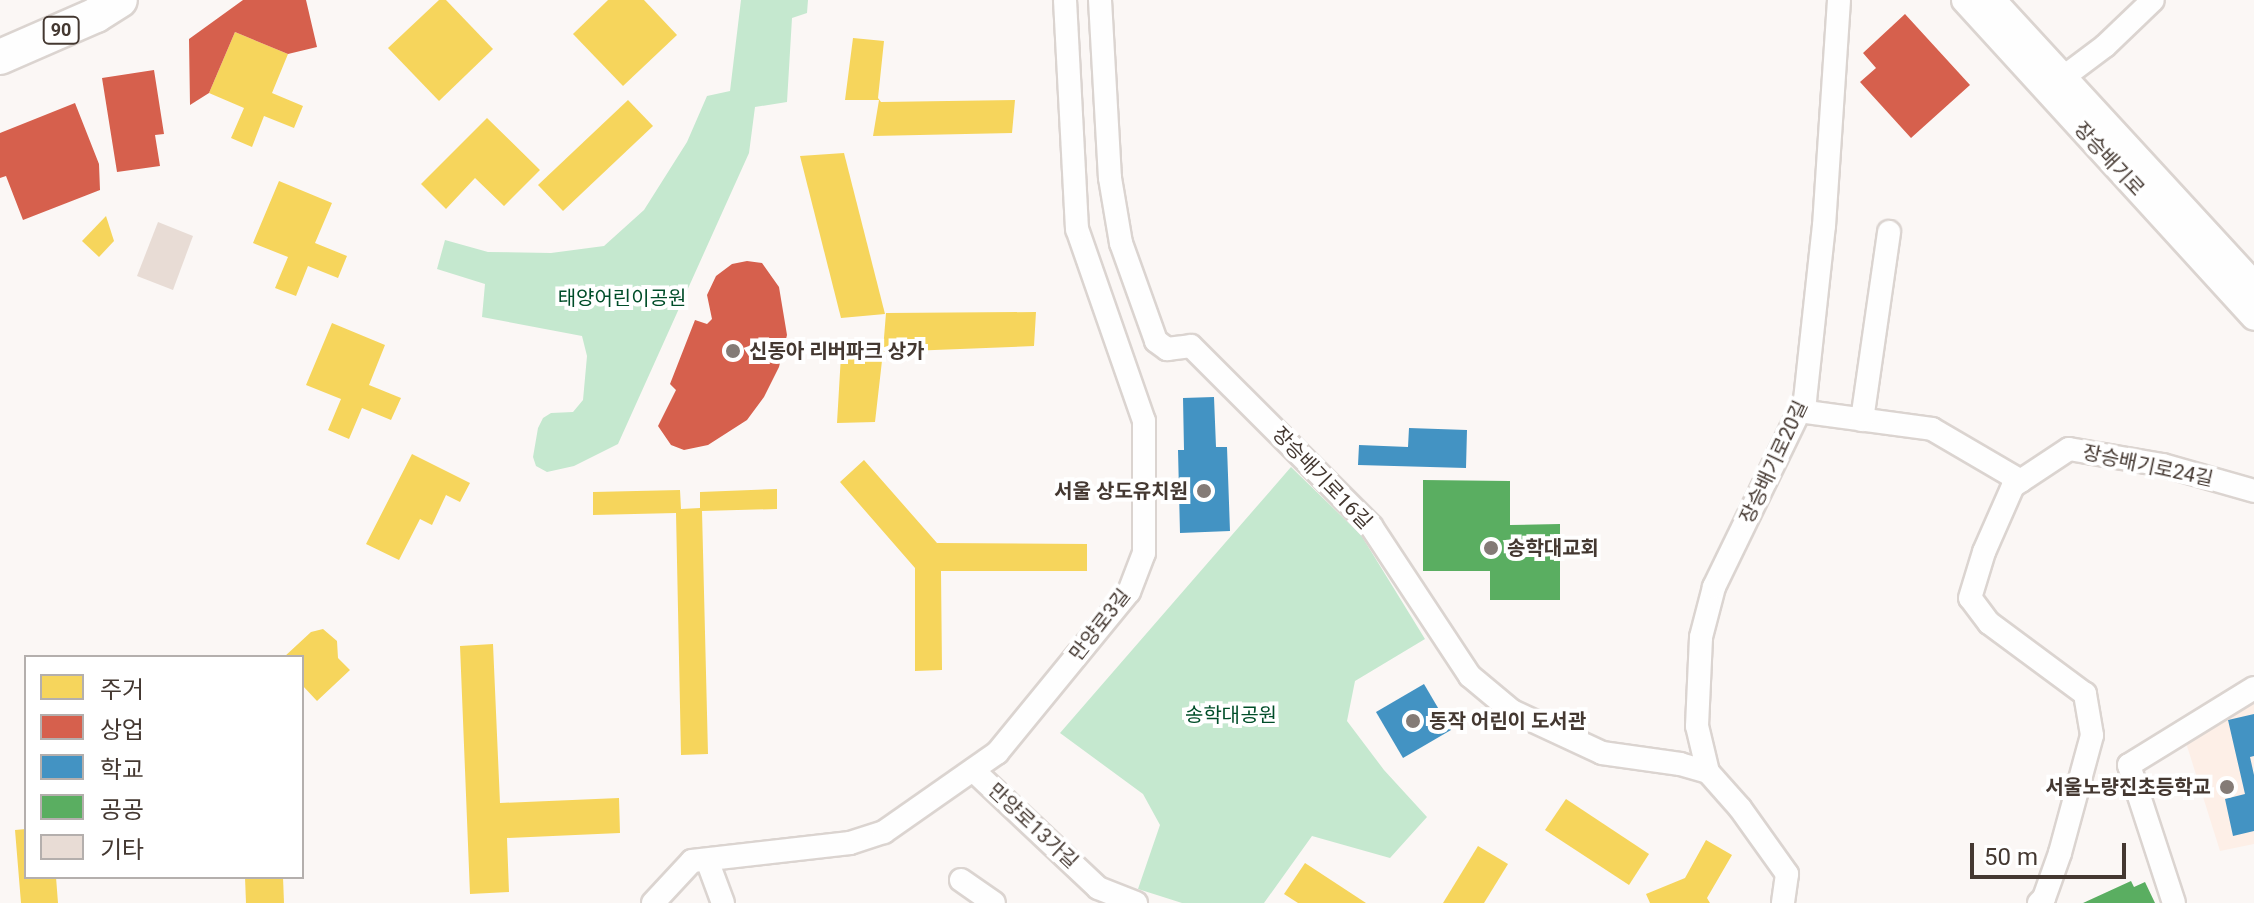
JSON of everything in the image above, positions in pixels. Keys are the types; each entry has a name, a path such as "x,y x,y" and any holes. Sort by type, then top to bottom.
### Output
{"main road":[{"name":"90","path":"0,57 96,15 120,0"}],"street":[{"name":"만양로3길","path":"653,903 692,861 850,843 884,832 997,753 1129,592 1144,553 1144,421 1077,229 1065,0"},
{"name":"장승배기로16길","path":"1100,0 1110,178 1116,217 1121,243 1156,341 1167,349 1191,346 1371,526 1470,676 1512,711 1602,753 1680,764 1708,772"},
{"name":"장승배기로20길","path":"1708,772 1697,726 1701,637 1714,587 1805,400 1824,226 1839,0"},
{"name":"장승배기로","path":"1965,0 2254,317"},
{"name":"장승배기로","path":"1992,0 2061,79 2254,285"},
{"path":"2061,79 2105,46 2153,0"},
{"path":"1862,420 1889,232"},
{"path":"1799,411 1932,429 2021,481"},
{"name":"장승배기로24길","path":"2039,903 2044,898 2060,853 2092,735 2085,694 1989,623 1970,598 1984,552 2013,486 2069,449 2163,465 2254,491"},
{"path":"2174,903 2129,765 2254,688"},
{"name":"만양로13가길","path":"973,770 1098,888 1136,903"},
{"path":"1708,772 1740,808 1787,874 1783,903"},
{"path":"707,860 723,903"},
{"path":"961,880 994,903"}],"shaded area":[{"name":"서울노량진초등학교","path":"2254,692 2254,844 2220,851 2182,730"}],"green space":[{"name":"태양어린이공원","path":"741,0 808,0 807,13 792,18 787,102 755,107 749,153 618,444 574,466 547,472 536,466 533,457 538,428 543,418 551,413 573,412 583,400 587,356 582,336 482,317 485,284 437,269 445,240 488,252 551,253 604,246 644,210 687,142 707,96 730,91"},
{"name":"송학대공원","path":"1291,467 1361,535 1425,639 1355,681 1347,721 1384,770 1427,817 1390,858 1312,836 1264,903 1182,903 1138,889 1160,825 1143,794 1060,733"}],"building: 주거":[{"path":"439,0 446,0 493,49 439,101 388,48"},
{"path":"608,0 644,0 677,35 623,86 573,34"},
{"path":"235,32 288,54 272,93 303,106 294,128 264,116 252,147 231,138 244,108 209,93"},
{"path":"853,38 884,41 878,98 881,102 1015,100 1012,133 873,136 879,100 845,100"},
{"path":"628,100 653,126 563,211 538,185"},
{"path":"487,118 540,170 504,206 475,178 446,209 421,184"},
{"path":"844,153 885,314 841,318 800,156"},
{"path":"279,181 332,203 315,243 347,256 338,278 308,266 296,296 275,288 288,257 253,243"},
{"path":"106,216 114,241 99,257 82,241"},
{"path":"1036,312 1034,346 883,352 875,422 837,423 841,355 883,350 886,313"},
{"path":"332,323 385,345 369,385 401,398 391,420 362,408 349,439 328,430 341,399 306,385"},
{"path":"412,454 470,483 460,502 446,495 432,525 420,519 399,560 366,544"},
{"path":"864,460 937,543 1087,544 1087,571 941,571 942,670 915,671 915,568 840,482"},
{"path":"777,489 777,509 702,511 708,754 681,755 676,513 593,515 593,492 680,490 681,509 700,508 700,492"},
{"path":"323,629 337,641 338,658 350,670 317,701 304,687 304,655 286,655 311,632"},
{"path":"493,644 500,803 619,798 620,833 507,838 509,892 470,894 460,646"},
{"path":"1566,799 1649,854 1629,885 1545,830"},
{"path":"24,829 24,879 56,879 58,903 21,903 15,830"},
{"path":"1706,840 1732,855 1707,898 1710,903 1650,903 1646,894 1685,878"},
{"path":"1478,846 1508,864 1484,903 1443,903"},
{"path":"1305,863 1366,903 1298,903 1284,894"},
{"path":"245,879 283,879 284,903 246,903"}],"building: 상업":[{"path":"243,0 306,0 317,47 288,54 235,32 209,93 190,105 189,39"},
{"path":"1905,14 1970,85 1911,138 1860,82 1876,68 1863,53"},
{"path":"154,70 164,134 155,135 160,166 117,172 102,78"},
{"path":"75,103 99,164 100,190 23,220 6,176 0,178 0,133"},
{"name":"신동아 리버파크 상가","path":"747,261 762,263 779,287 787,335 779,367 764,397 747,420 708,445 684,450 671,445 658,426 676,390 670,384 695,320 707,324 712,319 707,295 716,276 732,264"}],"building: 학교":[{"name":"서울 상도유치원","path":"1214,397 1216,447 1227,447 1230,531 1180,533 1178,450 1184,450 1183,398"},
{"path":"1409,428 1467,430 1466,468 1358,465 1359,445 1408,447"},
{"name":"동작 어린이 도서관","path":"1424,684 1451,730 1403,758 1376,712"},
{"path":"2254,714 2254,756 2250,757 2254,775 2254,831 2233,836 2225,799 2245,794 2228,720"}],"building: 공공":[{"name":"송학대교회","path":"1423,480 1510,481 1510,525 1560,524 1560,600 1490,600 1490,571 1423,571"},
{"path":"2131,881 2134,887 2145,882 2155,903 2083,903"}],"building: 기타":[{"path":"158,222 193,236 173,290 137,276"}],"place":[{"name":"신동아 리버파크 상가","path":"733,351"},
{"name":"서울 상도유치원","path":"1204,491"},
{"name":"송학대교회","path":"1491,548"},
{"name":"동작 어린이 도서관","path":"1413,721"},
{"name":"서울노량진초등학교","path":"2227,787"}]}
